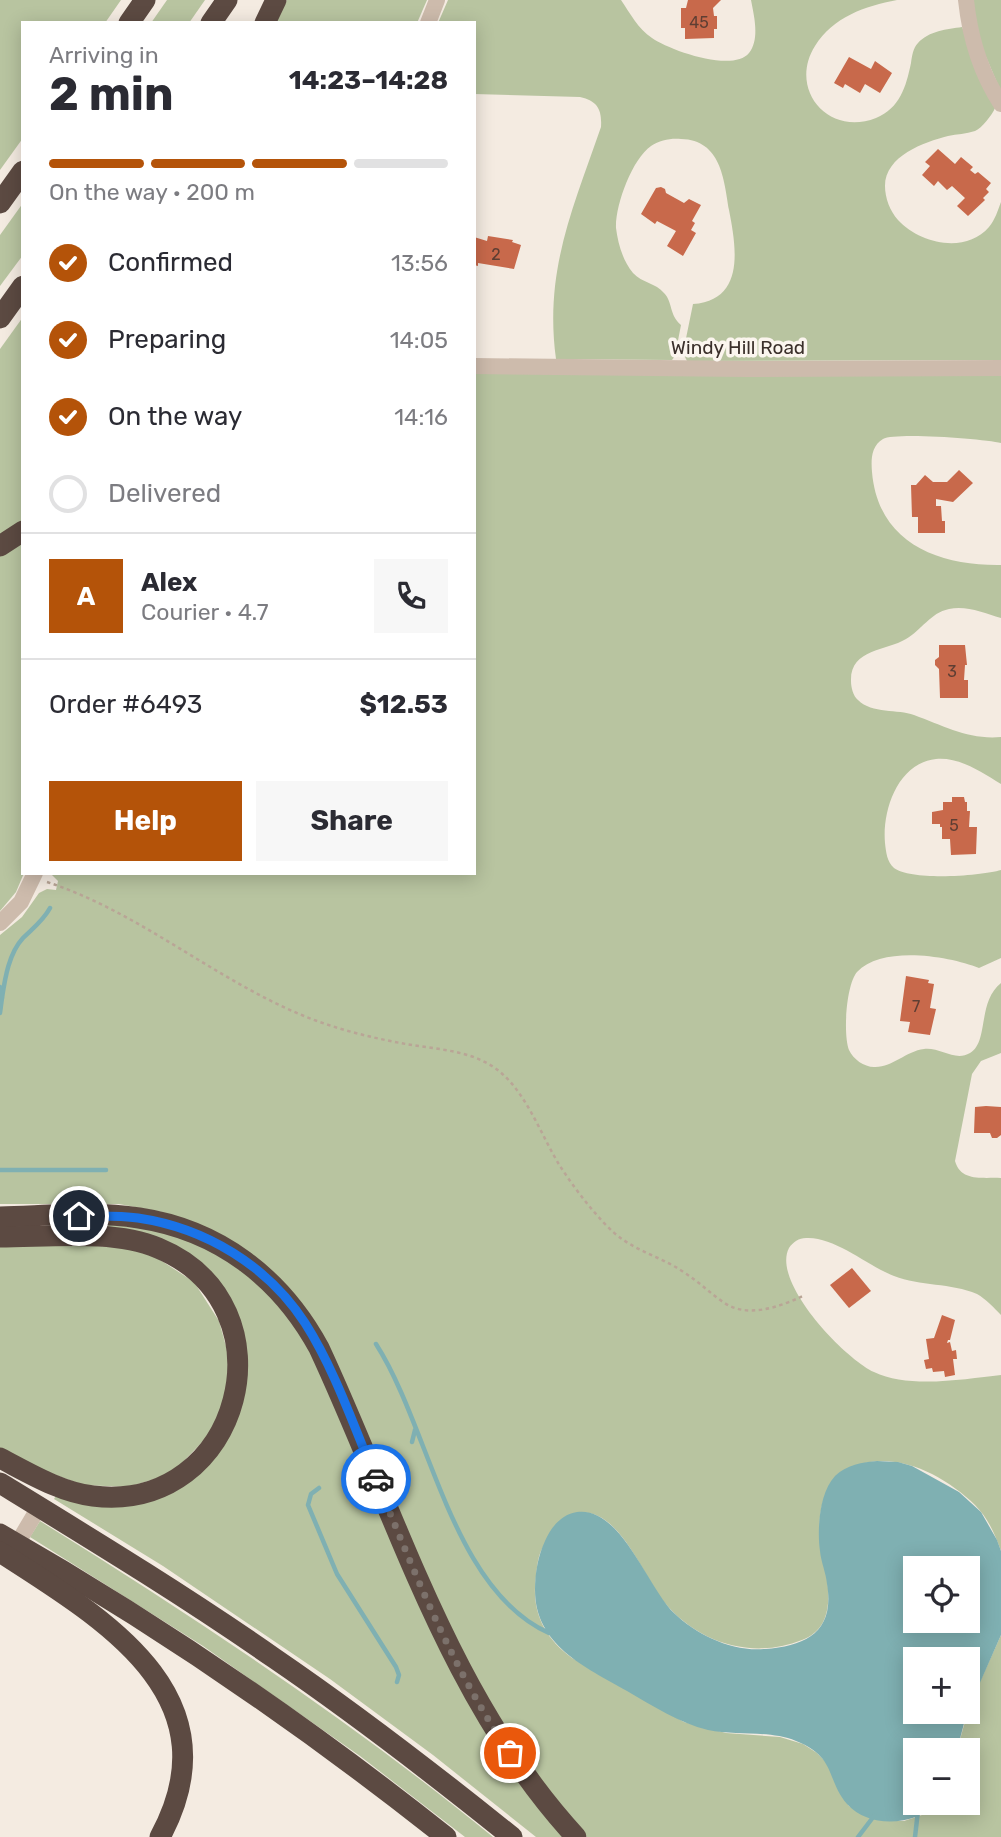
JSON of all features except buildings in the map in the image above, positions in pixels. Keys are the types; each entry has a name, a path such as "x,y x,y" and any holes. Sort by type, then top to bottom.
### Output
{"highway":[{"path":"130,21 145,0"},
{"path":"212,21 227,0"},
{"path":"266,21 276,0"},
{"path":"0,188 21,166"},
{"path":"0,203 21,174"},
{"path":"0,318 21,289"},
{"path":"0,546 21,532"},
{"path":"0,1217 118,1216 165,1223 197,1234 231,1251 259,1271 281,1292 304,1322 319,1348 419,1583 470,1688 521,1768 576,1837"},
{"path":"0,1237 113,1238 149,1244 170,1253 196,1271 216,1295 232,1328 238,1362 235,1400 217,1440 189,1470 159,1488 129,1496 88,1495 51,1484 0,1458"},
{"path":"0,1483 155,1578 273,1657 393,1744 512,1837"},
{"path":"6,1543 106,1626 143,1660 161,1684 177,1720 182,1750 178,1792 160,1837"},
{"path":"6,1543 197,1655 353,1766 446,1837"}],"street":[{"path":"429,21 437,0"},
{"path":"966,0 974,47 986,78 1001,104"},
{"name":"Windy Hill Road","path":"476,366 1001,368"},
{"path":"0,923 21,902 34,875"},
{"path":"6,1543 39,1507"}],"path":[{"path":"34,875 96,902 227,978 303,1015 380,1038 459,1054 490,1065 518,1092 559,1164 578,1191 622,1241 678,1268 723,1303 736,1308 764,1310 803,1296"}],"green space":[{"path":"0,0 121,0 106,21 21,21 21,141 0,170"},
{"path":"167,0 205,0 190,21 152,21"},
{"path":"287,0 427,0 418,21 276,21"},
{"path":"448,0 621,0 643,30 660,43 701,58 729,61 741,59 752,47 755,27 751,0 897,0 873,6 840,20 822,36 808,62 806,78 817,105 828,115 842,121 858,122 884,114 896,103 904,88 915,47 922,39 933,33 962,27 995,108 975,131 928,142 908,152 891,166 885,191 890,208 898,220 918,235 943,243 968,241 979,235 991,224 1001,202 1001,360 687,361 683,353 693,304 710,300 722,293 730,282 735,255 725,186 718,163 705,146 694,141 677,139 654,144 637,161 622,196 616,219 618,240 629,268 664,293 681,325 675,356 672,360 556,359 553,327 558,268 571,213 601,127 600,111 591,101 580,97 476,94 476,21 439,21"},
{"path":"972,0 1001,0 1001,92 978,38"},
{"path":"21,206 21,258 0,286 0,235"},
{"path":"21,320 21,522 0,537 0,349"},
{"path":"476,373 1001,375 1001,443 940,437 891,437 876,445 872,472 877,496 886,517 899,533 915,546 955,561 1001,565 1001,618 968,609 942,611 906,639 863,657 852,670 851,681 856,698 870,707 908,713 967,734 1001,737 1001,784 970,766 953,760 936,759 923,762 912,769 902,779 890,803 886,817 885,846 888,860 894,868 915,875 946,876 1001,870 1001,958 979,968 951,960 916,955 882,958 868,964 853,978 846,1022 849,1050 866,1066 881,1067 924,1049 964,1055 976,1048 989,1000 1001,983 1001,1053 981,1061 972,1074 955,1161 958,1168 967,1175 1001,1178 1001,1315 977,1294 894,1276 839,1247 817,1239 803,1238 794,1242 789,1248 786,1263 800,1299 814,1318 846,1352 874,1372 903,1380 920,1381 1001,1375 1001,1551 984,1515 950,1484 904,1464 871,1462 840,1473 824,1497 820,1525 828,1607 824,1621 815,1632 802,1640 783,1646 745,1648 727,1644 693,1628 664,1602 612,1526 598,1516 583,1513 565,1517 544,1545 539,1558 535,1600 541,1622 547,1632 572,1658 684,1722 726,1733 780,1737 803,1744 828,1764 839,1791 849,1806 872,1818 888,1821 904,1821 922,1815 980,1815 980,1738 960,1738 964,1724 980,1724 980,1682 1001,1635 1001,1837 587,1837 554,1798 507,1733 454,1639 315,1324 162,1212 119,1204 0,1204 0,935 22,917 39,893 47,889 56,890 58,881 52,875 476,875"},
{"path":"21,543 21,875 23,875 16,892 0,911 0,556"},
{"path":"108,1224 148,1227 206,1247 254,1277 305,1338 416,1597 566,1837 536,1837 433,1755 330,1679 163,1566 54,1499 57,1494 106,1505 223,1445 234,1425 244,1396 246,1368 196,1261 169,1243 108,1229"},
{"path":"0,1246 118,1247 151,1254 194,1282 219,1321 229,1357 226,1397 209,1435 179,1466 161,1477 128,1487 83,1485 45,1471 0,1448"},
{"path":"40,1521 157,1595 328,1711 493,1837 465,1837 360,1756 203,1646 30,1537"}],"water":[{"path":"877,1461 898,1462 912,1466 959,1492 981,1512 1001,1551 1001,1635 980,1683 980,1647 903,1647 903,1724 964,1724 960,1738 903,1738 903,1815 920,1815 893,1822 868,1818 847,1804 825,1762 809,1747 775,1735 730,1733 697,1727 676,1719 595,1673 553,1640 543,1626 537,1609 536,1571 547,1536 562,1518 577,1512 593,1514 620,1534 664,1601 683,1621 704,1635 728,1645 753,1649 780,1647 805,1640 815,1633 827,1614 827,1584 819,1533 822,1502 835,1476 855,1465"}],"waterway":[{"path":"2,998 14,951 50,908"},
{"path":"0,987 0,1013"},
{"path":"0,1170 106,1170"},
{"path":"376,1344 395,1379 465,1544 488,1581 516,1611 549,1633"},
{"path":"412,1442 415,1430"},
{"path":"319,1488 311,1494 308,1505 337,1574 396,1667 399,1675 397,1682"},
{"path":"915,1837 918,1815"},
{"path":"858,1837 874,1816"}],"way so far":[{"path":"376,1479 446,1643 510,1753"}],"route":[{"path":"79,1216 129,1217 179,1228 221,1245 259,1271 289,1301 312,1334 376,1479"}]}
